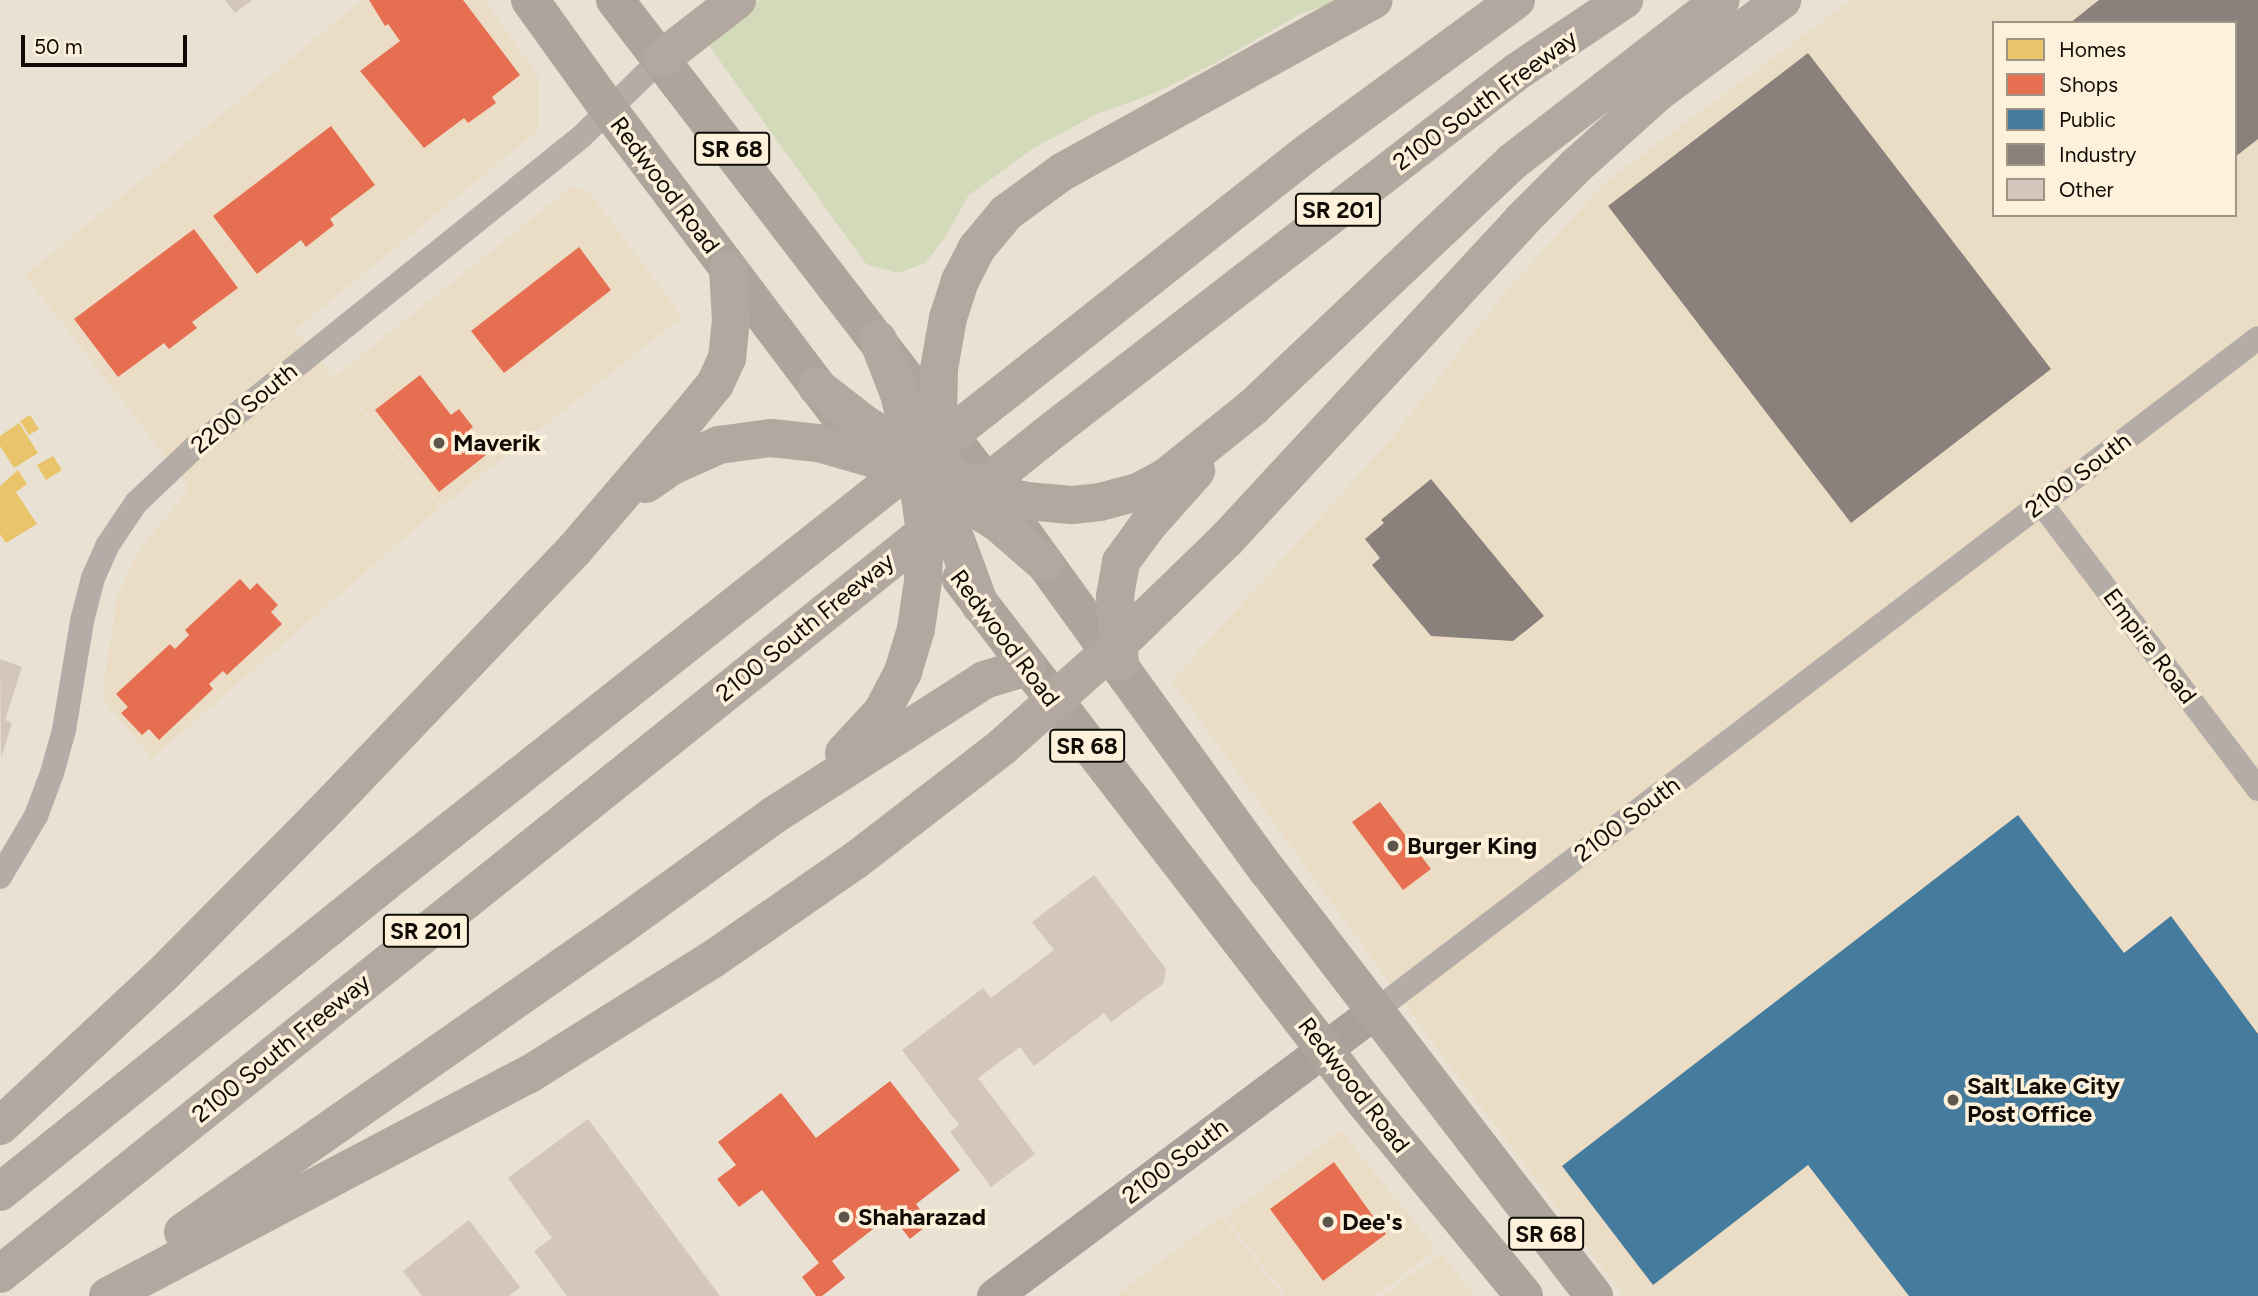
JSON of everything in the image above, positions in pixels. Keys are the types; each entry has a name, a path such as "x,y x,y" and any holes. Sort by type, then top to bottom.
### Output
{"highway":[{"path":"663,58 737,0"},
{"path":"774,815 851,747 882,712 903,672 916,629 923,581 929,473 938,420 941,351 952,303 977,248 1006,213 1062,172 1374,0"},
{"name":"SR 201","path":"0,1192 819,537 1307,153 1516,0"},
{"name":"2100 South Freeway","path":"0,1274 1057,427 1518,71 1624,0"},
{"path":"0,1126 214,925 575,549 625,502 670,467 719,445 743,439 797,439 1026,501 1072,505 1129,495 1167,477 1253,407 1512,162 1721,0"},
{"path":"108,1296 528,1074 713,959 856,860 960,779 1121,642 1226,540 1576,166 1657,93 1782,0"},
{"path":"575,549 715,384 729,345 728,269"},
{"path":"878,340 980,605"},
{"path":"817,387 998,523 1044,563"},
{"path":"1121,669 1115,596 1121,562 1147,526 1253,407"},
{"path":"89,1296 285,1163 774,815 984,680 1027,667"}],"main road":[{"name":"Redwood Road","path":"530,0 609,110 1027,667 1199,883 1325,1049 1524,1296"},
{"name":"SR 68","path":"615,0 663,58 878,340 1375,1011 1594,1296"}],"street":[{"name":"2200 South","path":"0,877 30,827 52,774 64,730 82,621 93,579 107,546 136,503 187,454 581,137 663,58"},
{"name":"2100 South","path":"993,1296 1325,1049 2258,338"},
{"name":"Empire Road","path":"2041,503 2258,789"}],"shaded area":[{"path":"363,0 484,0 538,76 538,130 295,330 440,507 152,758 102,698 117,598 137,554 190,488 25,275"},
{"path":"1851,0 2258,0 2258,1296 1624,1296 1434,1044 1172,681 1394,436 1507,290 1605,183"},
{"path":"572,187 588,191 682,317 442,506 336,376"},
{"path":"1341,1131 1436,1249 1374,1296 1287,1296 1226,1217"},
{"path":"1221,1216 1282,1296 1116,1296"},
{"path":"1441,1254 1475,1296 1383,1296"}],"green space":[{"path":"760,0 1343,0 1300,14 1219,61 1155,93 1097,114 1034,148 969,195 943,240 925,263 898,273 866,264 707,43"}],"building: Homes":[{"path":"30,415 39,429 29,435 20,421"},
{"path":"19,423 38,453 14,468 0,446 0,436"},
{"path":"53,456 62,470 46,480 37,465"},
{"path":"18,470 27,484 16,492 37,524 6,543 0,534 0,486"}],"building: Shops":[{"path":"369,0 463,0 520,75 492,97 496,103 468,123 464,118 424,148 360,71 400,41 388,24 385,26"},
{"path":"331,126 375,185 330,219 334,225 306,247 301,240 257,274 213,216"},
{"path":"194,229 238,288 192,322 197,328 169,349 164,343 118,377 74,319"},
{"name":"Maverik","path":"579,247 611,290 504,373 471,331"},
{"name":"Maverik","path":"420,375 451,415 459,409 473,427 468,431 486,455 439,492 375,410"},
{"path":"240,579 250,590 257,583 278,605 271,612 282,624 227,675 223,671 209,684 213,689 159,740 149,729 142,735 121,713 128,707 116,694 170,644 175,649 189,635 185,630"},
{"path":"1380,802 1431,869 1403,890 1352,822"},
{"path":"890,1081 960,1170 916,1204 930,1223 910,1239 891,1215 832,1261 845,1278 822,1296 816,1296 802,1277 819,1263 762,1190 739,1207 717,1179 736,1165 718,1142 781,1093 816,1138"},
{"name":"Dee's","path":"1334,1162 1386,1234 1323,1281 1270,1209"}],"building: Public":[{"name":"Salt Lake City Post Office","path":"2018,815 2124,953 2171,916 2258,1034 2258,1296 1909,1296 1808,1165 1653,1285 1562,1166"}],"building: Industry":[{"path":"2099,0 2258,0 2258,139 2237,155 2237,21 2073,21"},
{"path":"1808,53 2051,369 1851,523 1608,206"},
{"path":"1431,479 1544,616 1513,641 1431,636 1372,565 1380,558 1365,539 1384,523 1381,520"}],"building: Other":[{"path":"225,0 252,0 235,13"},
{"path":"0,659 22,667 5,720 12,723 1,758"},
{"path":"1094,875 1166,969 1163,984 1111,1022 1104,1013 1034,1066 1020,1047 978,1078 1035,1154 991,1187 950,1132 959,1125 902,1050 983,988 991,998 1054,950 1032,922"},
{"path":"588,1119 720,1296 567,1296 534,1251 552,1238 508,1178"},
{"path":"469,1220 520,1287 509,1296 422,1296 403,1271"}],"place":[{"name":"Maverik","path":"439,443"},
{"name":"Burger King","path":"1393,846"},
{"name":"Salt Lake City Post Office","path":"1953,1100"},
{"name":"Shaharazad","path":"844,1217"},
{"name":"Dee's","path":"1328,1222"}]}
